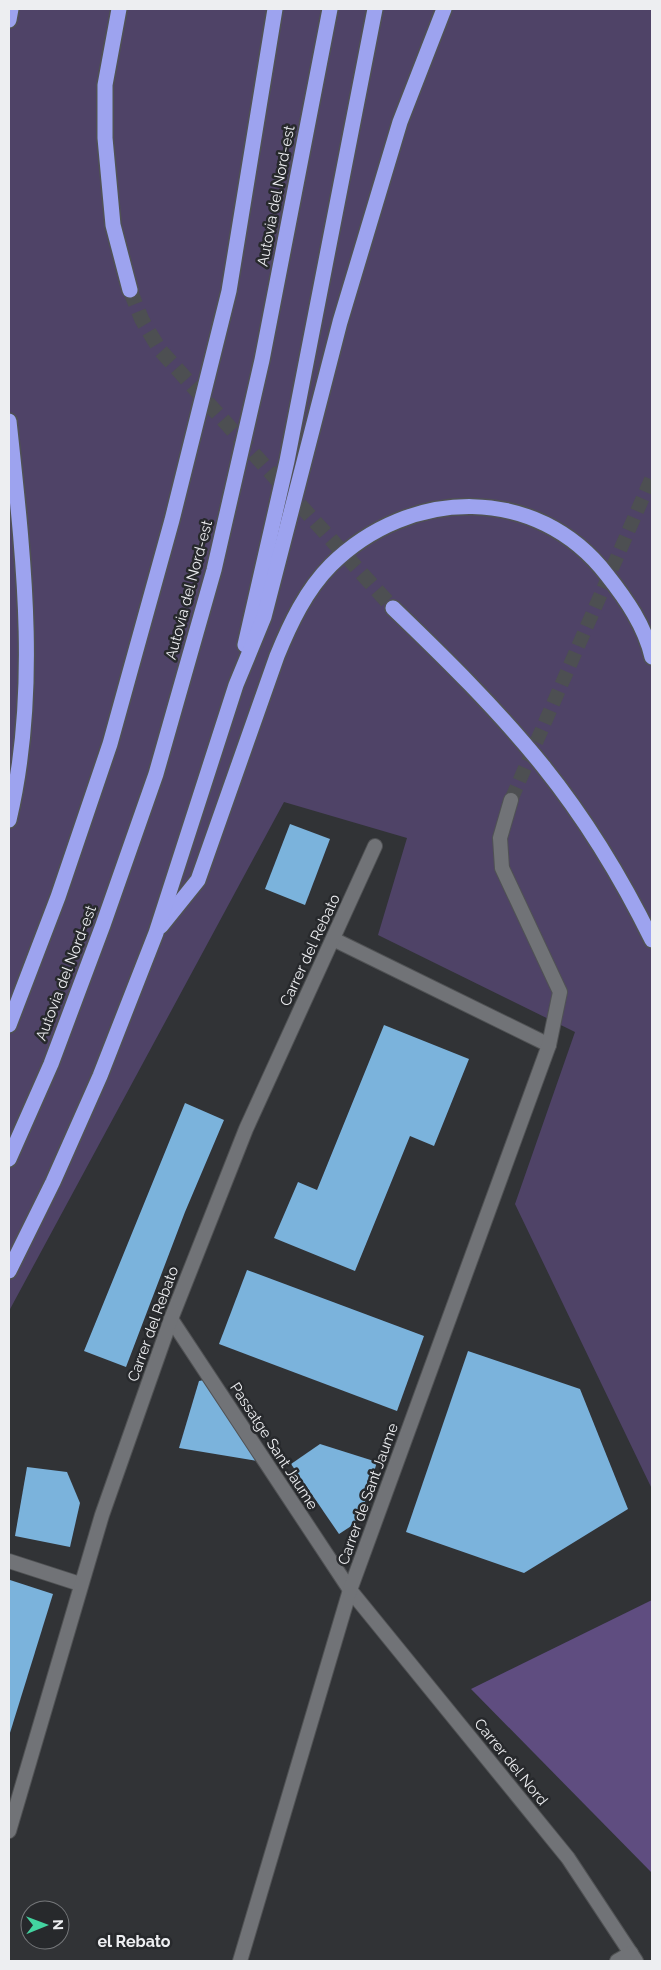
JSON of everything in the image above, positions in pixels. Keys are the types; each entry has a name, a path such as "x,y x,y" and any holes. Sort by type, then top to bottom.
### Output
{"highway":[{"path":"9,20 11,9"},
{"path":"119,9 105,86 106,138 113,225 130,290"},
{"name":"Autovia del Nord-est","path":"9,1025 58,897 110,744 172,520 229,291 275,9"},
{"name":"Autovia del Nord-est","path":"9,1159 50,1064 156,774 214,570 262,360 330,9"},
{"path":"236,685 289,451 375,9"},
{"path":"9,1271 53,1182 100,1076 156,933 236,685 264,617 340,322 400,122 444,9"},
{"path":"9,421 20,520 27,636 23,726 9,820"},
{"path":"156,933 198,880 277,656 292,621 330,566 353,546 387,524 443,508 465,506 504,510 552,526 575,540 593,557 616,586 642,627 652,657"},
{"path":"393,608 463,676 543,766 592,837 652,940"}],"street":[{"name":"Carrer de Sant Jaume","path":"240,1961 350,1590 549,1044 560,992 502,868 500,838 511,800"},
{"name":"Carrer del Rebato","path":"9,1831 80,1584 102,1515 171,1320 246,1130 375,846"},
{"path":"333,939 549,1044"},
{"name":"Passatge Sant Jaume","path":"171,1320 350,1590"},
{"path":"9,1561 80,1584"},
{"name":"Carrer del Nord","path":"350,1590 568,1858 634,1957"},
{"path":"616,1961 634,1957"}],"shaded area":[{"path":"9,9 652,9 652,1489 515,1204 575,1032 378,935 407,838 284,802 9,1311"},
{"path":"652,1600 652,1873 471,1689"}],"building":[{"path":"290,824 330,839 305,905 265,889"},
{"path":"384,1025 469,1059 434,1146 410,1136 355,1271 274,1238 298,1182 317,1190"},
{"path":"185,1103 224,1120 185,1212 126,1367 84,1351"},
{"path":"247,1270 424,1336 397,1411 219,1344"},
{"path":"468,1351 580,1389 628,1509 524,1573 406,1532"},
{"path":"204,1380 258,1461 179,1448 199,1381"},
{"path":"320,1444 377,1462 359,1521 339,1534 291,1464"},
{"path":"27,1467 67,1472 80,1503 70,1547 15,1536"},
{"path":"10,1580 53,1594 9,1736 9,1585"}],"tunnel":[{"path":"130,290 142,320 160,350 393,608"},
{"path":"511,800 652,477"}],"district":[{"name":"el Rebato","path":"134,1941"}]}
